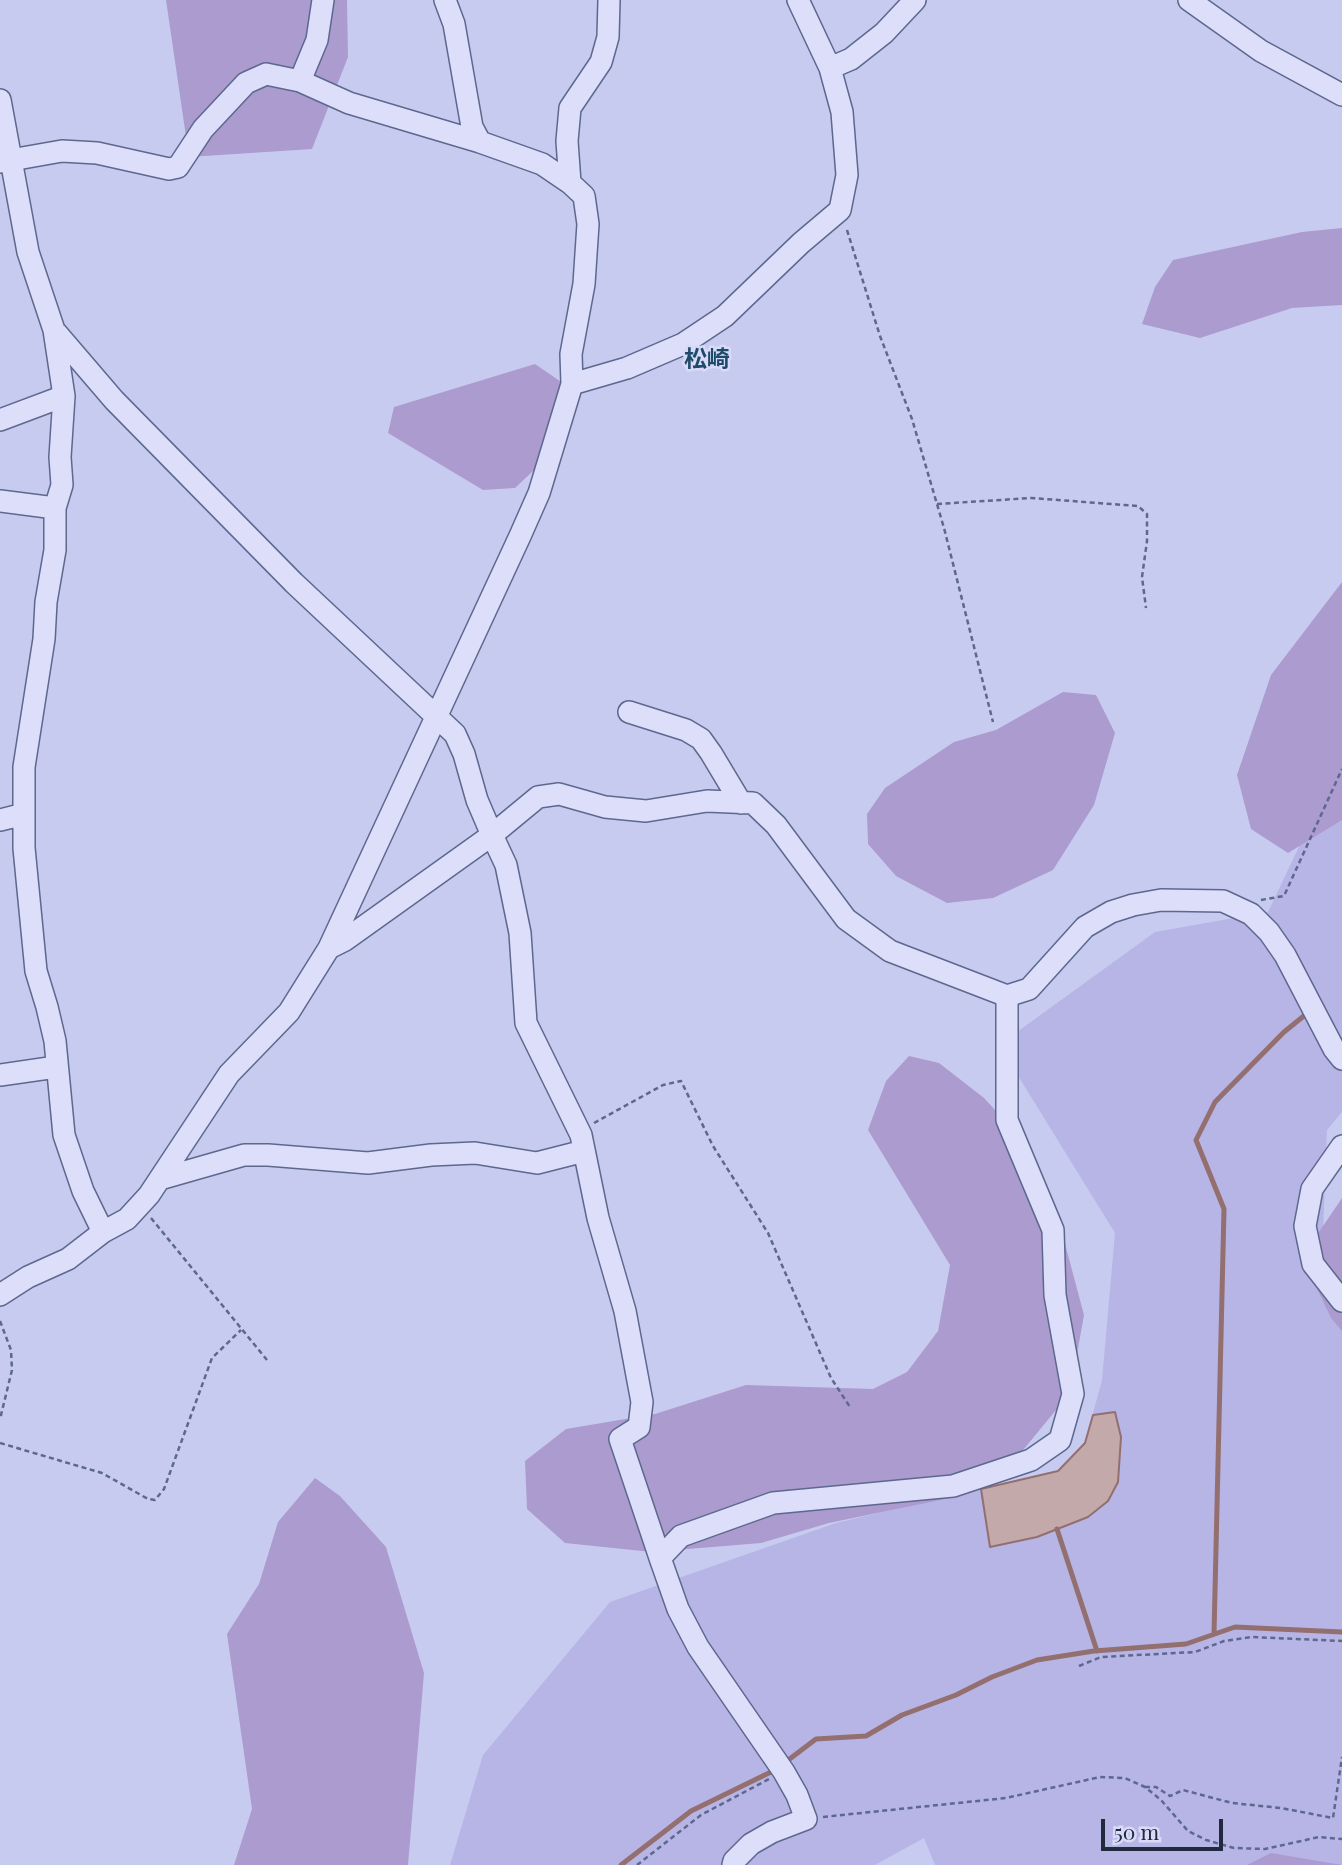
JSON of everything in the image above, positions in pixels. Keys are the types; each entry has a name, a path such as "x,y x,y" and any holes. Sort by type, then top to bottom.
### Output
{"street":[{"path":"300,81 317,40 323,0"},
{"path":"445,0 454,24 472,127 480,142"},
{"path":"570,183 567,141 570,108 601,62 608,37 609,0"},
{"path":"572,384 627,368 683,344 725,316 801,243 840,210 847,176 842,113 830,68 798,0"},
{"path":"830,68 851,59 884,33 915,0"},
{"path":"1189,0 1261,51 1342,95"},
{"path":"0,1295 68,1259 103,1232 127,1219 160,1179 229,1074 289,1012 329,948 539,493 572,384 571,354 584,284 587,224 584,196 541,164 480,142 349,103 300,81 266,74 246,83 203,129 178,167 169,169 97,153 62,151 5,161"},
{"path":"0,100 5,161 28,252 54,330 64,396 60,457 62,485 55,508 55,550 24,767 24,848 31,933 36,971 55,1041 64,1135 83,1191 103,1232"},
{"path":"54,330 114,400 284,574 455,734 464,754 477,800 506,865 520,933 526,1023 582,1141 598,1218 625,1311 642,1402 639,1427 620,1439 678,1609 698,1647 783,1772 797,1795 806,1819 772,1832 751,1844 733,1865"},
{"path":"0,420 64,396"},
{"path":"0,501 55,508"},
{"path":"629,712 686,730 701,739 741,803"},
{"path":"329,948 345,940 492,835 538,797 559,794 605,807 646,810 707,801 754,803 776,825 846,919 890,951 1007,996 1029,989 1085,927 1111,912 1161,900 1223,901 1251,914 1269,932 1285,955 1334,1049 1342,1059"},
{"path":"0,820 24,814"},
{"path":"660,1558 681,1536 773,1503 953,1486 1031,1460 1060,1440 1073,1394 1055,1295 1053,1230 1007,1120 1007,996"},
{"path":"0,1075 56,1067"},
{"path":"160,1179 244,1155 368,1163 431,1155 475,1153 537,1163 582,1141"},
{"path":"1342,1146 1312,1189 1305,1226 1313,1264 1342,1301"}],"path":[{"path":"840,210 880,336 912,419 937,504 993,722"},
{"path":"937,504 1031,498 1138,506 1147,514 1147,541 1142,576 1146,608"},
{"path":"1234,906 1284,896 1342,769"},
{"path":"582,1141 663,1085 681,1081 713,1146 768,1233 831,1378 850,1407"},
{"path":"140,1205 267,1360"},
{"path":"0,1321 11,1350 12,1370 0,1419"},
{"path":"0,1443 102,1473 148,1499 155,1500 164,1489 212,1358 241,1330"},
{"path":"1079,1667 1101,1657 1195,1652 1224,1641 1252,1637 1342,1641"},
{"path":"1146,1787 1156,1787 1170,1796 1183,1790 1232,1803 1281,1808 1333,1818 1342,1757"},
{"path":"637,1865 701,1815 783,1772"},
{"path":"806,1819 1006,1798 1100,1777 1125,1779 1146,1787 1188,1831 1206,1840 1234,1848 1265,1849 1319,1837 1342,1839"}],"shaded area":[{"path":"166,0 347,0 348,57 312,149 189,157"},
{"path":"1342,228 1342,305 1292,308 1200,338 1142,324 1155,287 1173,260 1302,232"},
{"path":"535,364 570,388 564,442 515,488 483,490 388,433 394,407"},
{"path":"1342,582 1342,820 1288,853 1251,829 1237,775 1271,675"},
{"path":"1063,692 1096,695 1115,733 1094,805 1053,870 993,898 947,903 896,876 868,844 867,814 885,788 954,742 996,730"},
{"path":"1342,756 1342,1112 1327,1130 1322,1259 1342,1283 1342,1865 935,1865 924,1838 875,1865 450,1865 483,1755 610,1602 836,1523 1058,1471 1085,1443 1102,1380 1115,1233 999,1045 1155,932 1268,912"},
{"path":"909,1056 939,1063 984,1098 1019,1136 1056,1210 1084,1315 1070,1393 1005,1472 945,1499 829,1523 761,1543 652,1552 565,1543 527,1509 525,1461 566,1429 655,1414 746,1385 873,1389 907,1372 938,1331 950,1265 868,1130 886,1081"},
{"path":"1342,1198 1342,1331 1331,1318 1302,1257"},
{"path":"1115,1412 1121,1437 1118,1482 1108,1501 1088,1517 1037,1537 990,1547 981,1489 1058,1471 1085,1443 1093,1415"},
{"path":"315,1478 340,1496 386,1547 424,1673 408,1865 234,1865 252,1809 227,1634 259,1584 278,1522"},
{"path":"1271,1853 1342,1865 1247,1865"}],"waterway":[{"path":"1214,1634 1224,1209 1196,1140 1215,1102 1284,1032 1305,1015"},
{"path":"1057,1529 1097,1651"},
{"path":"783,1764 816,1739 866,1736 902,1715 1037,1660 1094,1651 1186,1644 1235,1627 1342,1632"},
{"path":"621,1865 691,1811 775,1770"}],"district":[{"name":"松崎","path":"707,360"}]}
